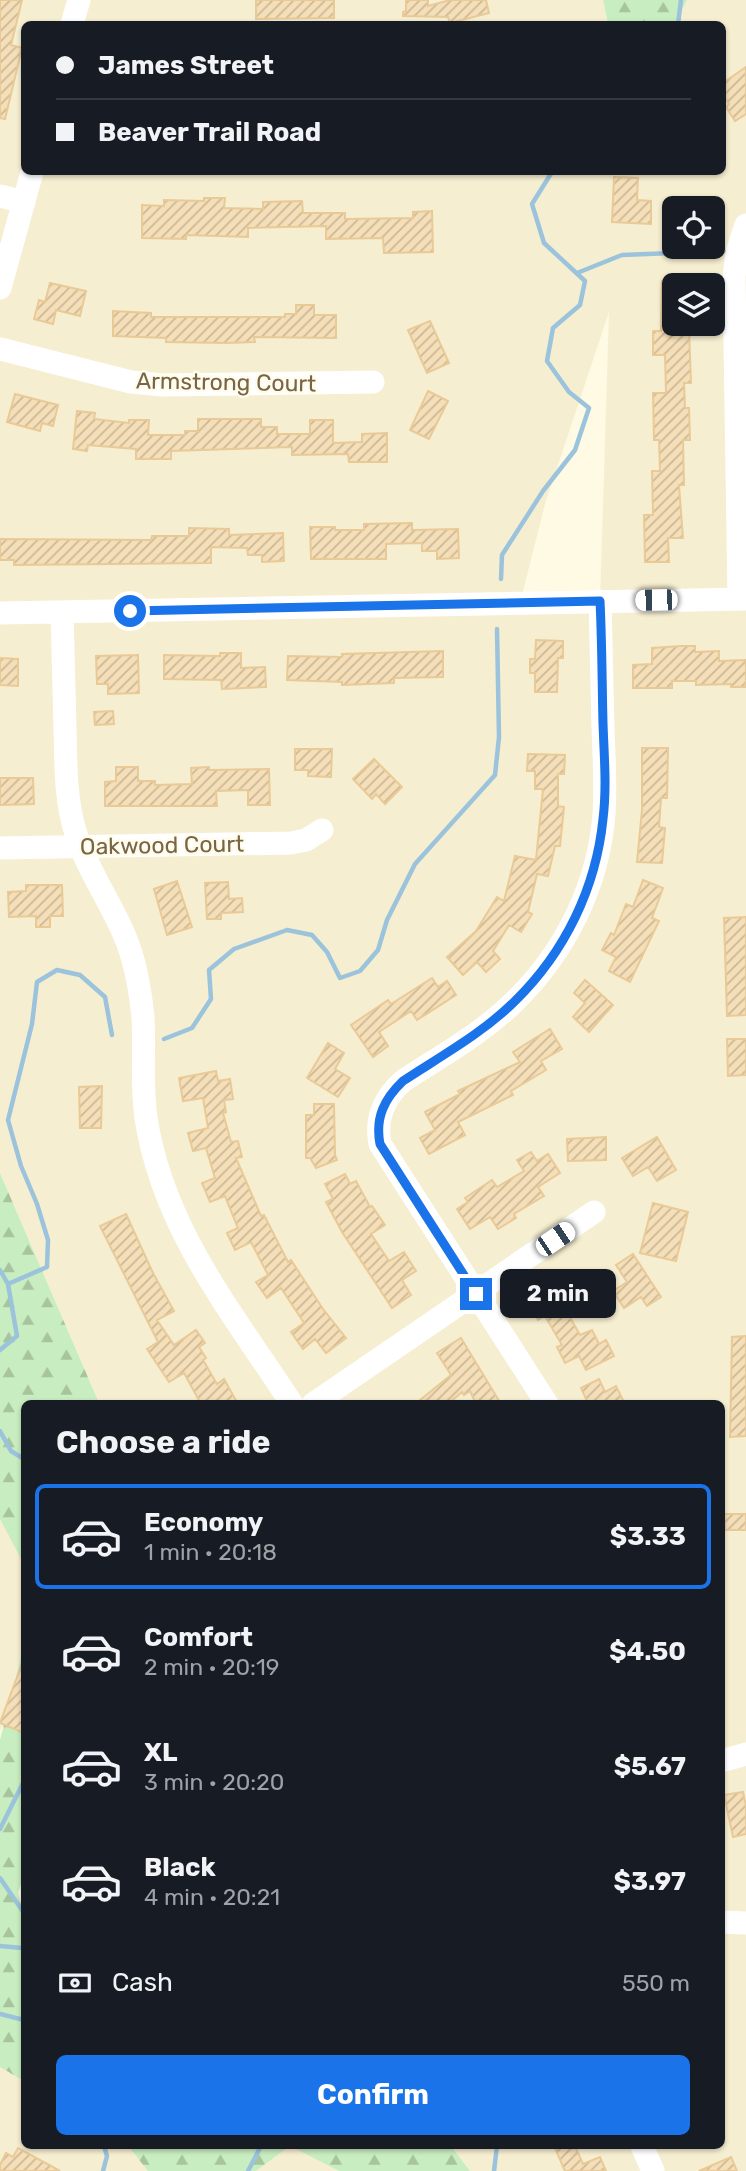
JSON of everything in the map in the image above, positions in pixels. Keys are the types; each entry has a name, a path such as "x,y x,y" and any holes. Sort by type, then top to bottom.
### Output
{"street":[{"path":"73,21 79,0"},
{"path":"0,288 31,175"},
{"path":"0,196 24,202"},
{"path":"0,614 743,599 741,386 734,277 737,252 746,225"},
{"name":"Armstrong Court","path":"0,349 131,382 162,385 373,382"},
{"path":"544,1400 380,1144 379,1122 383,1105 403,1081 486,1026 539,976 573,924 587,891 599,850 605,799 600,601"},
{"path":"62,612 66,785 81,847 122,929 138,981 143,1018 146,1116 153,1156 165,1195 192,1251 289,1400"},
{"name":"Oakwood Court","path":"0,848 291,843 306,840 322,830"},
{"path":"319,1400 594,1212"},
{"path":"725,1760 746,1754"},
{"path":"725,1922 746,1923"},
{"path":"643,2149 653,2171"}],"shaded area":[{"path":"0,0 603,0 607,21 21,21 21,175 726,175 726,21 676,21 687,0 746,0 746,599 600,601 609,312 545,504 520,603 746,610 746,2171 470,2171 453,2149 725,2149 725,1400 98,1400 0,1173"},
{"path":"0,1519 21,1559 21,1659 7,1719 0,1731"},
{"path":"0,2054 21,2069 21,2149 130,2149 148,2171 0,2171"},
{"path":"286,2149 296,2149 339,2171 256,2171"}],"green space":[{"path":"603,0 687,0 676,21 607,21"},
{"path":"0,1173 98,1400 21,1400 21,1559 0,1519"},
{"path":"21,1658 21,1884 18,1893 21,1904 21,2079 0,2067 0,1740"},
{"path":"130,2149 286,2149 256,2171 148,2171"},
{"path":"296,2149 453,2149 470,2171 339,2171"}],"building":[{"path":"0,0 22,0 11,45 21,48 21,52 5,119 0,118"},
{"path":"256,0 334,0 334,18 256,19"},
{"path":"406,0 428,0 428,6 450,0 486,0 489,13 449,21 448,17 403,16"},
{"path":"746,67 746,114 735,121 726,107 729,104 726,100 726,81"},
{"path":"614,177 638,178 637,200 651,201 651,224 612,222"},
{"path":"204,198 225,198 224,208 263,209 263,202 302,201 303,213 345,213 345,219 413,218 413,212 432,211 433,252 384,253 383,238 326,239 326,226 248,228 248,237 186,235 186,239 142,238 142,205 164,206 164,200 204,201"},
{"path":"662,281 662,336 689,336 691,383 684,383 685,408 689,408 690,440 683,440 684,485 679,485 683,538 668,538 669,562 645,562 644,515 653,515 652,471 660,471 659,440 654,440 653,393 666,393 665,355 653,355 653,331 661,331"},
{"path":"50,283 86,291 80,316 56,310 53,324 34,319 39,300 45,302"},
{"path":"296,305 314,305 314,315 336,315 336,338 254,337 255,342 226,343 166,342 166,338 113,336 113,311 151,313 151,317 285,317 285,314 296,314"},
{"path":"430,321 449,363 427,373 408,330"},
{"path":"428,391 448,401 429,439 410,430"},
{"path":"15,394 58,405 53,426 42,423 40,431 7,422"},
{"path":"77,411 95,413 94,419 129,423 129,420 149,420 148,435 185,435 185,431 198,431 198,419 261,419 261,427 277,427 277,434 310,434 310,420 333,420 333,443 362,442 362,434 387,433 387,462 349,462 348,454 292,455 292,447 171,451 171,459 136,459 136,449 88,445 87,451 73,449"},
{"path":"412,523 412,530 458,529 459,558 437,559 437,551 422,551 422,543 386,544 386,559 311,559 310,527 364,530 364,524"},
{"path":"189,528 229,529 229,535 283,533 284,561 262,562 262,555 248,555 247,548 211,547 211,563 14,565 14,560 0,560 0,539 151,540 152,536 189,536"},
{"path":"536,640 563,641 563,658 558,658 557,692 535,692 535,673 530,673 530,659 535,659"},
{"path":"695,646 695,652 719,651 719,661 746,660 746,687 672,681 672,688 633,688 633,665 652,664 652,648"},
{"path":"443,651 443,677 394,678 394,683 342,685 342,682 287,680 288,656 342,657 342,654"},
{"path":"220,653 241,653 241,668 265,667 266,687 222,689 221,680 164,679 164,655 220,656"},
{"path":"138,655 139,693 108,694 108,684 97,684 96,656"},
{"path":"0,658 18,659 18,686 0,685"},
{"path":"113,711 114,724 95,725 94,712"},
{"path":"642,748 668,748 667,798 661,798 659,827 665,828 662,863 637,862 642,810"},
{"path":"295,749 332,749 331,777 308,776 308,770 295,770"},
{"path":"528,754 565,755 564,774 558,774 558,806 564,807 560,846 555,846 548,876 537,874 528,912 532,914 521,932 509,925 493,951 500,959 486,972 477,962 463,975 447,957 476,931 497,897 504,901 515,856 536,860 543,789 535,789 535,771 527,771"},
{"path":"374,759 402,787 385,804 376,794 372,799 353,779"},
{"path":"116,767 138,767 138,781 155,781 155,785 192,784 191,768 269,769 270,805 248,805 248,790 216,791 217,806 105,806 105,782 116,781"},
{"path":"0,778 33,778 34,804 0,805"},
{"path":"643,880 663,888 652,918 659,921 630,982 609,971 616,957 602,950 611,933 614,935 626,904 633,907"},
{"path":"177,881 192,927 167,935 154,889"},
{"path":"228,882 229,899 242,898 243,912 221,913 221,919 207,919 205,883"},
{"path":"26,885 62,885 63,916 50,916 50,927 36,927 36,916 9,917 8,892 26,891"},
{"path":"746,917 746,1015 727,1016 724,918"},
{"path":"432,978 438,987 447,981 456,995 417,1020 411,1011 379,1032 388,1046 373,1057 351,1025 388,1000 391,1004"},
{"path":"585,980 613,1005 589,1032 573,1017 585,1003 574,993"},
{"path":"550,1029 562,1049 541,1061 546,1070 511,1091 513,1095 458,1122 465,1135 429,1154 420,1138 435,1130 425,1112 460,1094 458,1091 520,1062 513,1052"},
{"path":"727,1039 746,1039 746,1075 728,1076"},
{"path":"328,1043 344,1053 335,1069 350,1078 338,1097 307,1078"},
{"path":"216,1071 218,1081 230,1079 233,1099 224,1100 226,1112 223,1113 231,1142 238,1141 242,1157 236,1158 261,1216 264,1215 288,1262 291,1260 346,1338 326,1353 315,1339 303,1349 291,1332 304,1323 281,1288 267,1298 256,1282 268,1275 251,1242 235,1250 227,1233 238,1228 225,1196 210,1202 202,1183 215,1178 206,1148 193,1151 188,1133 208,1128 203,1098 183,1101 179,1078"},
{"path":"102,1086 101,1128 80,1128 79,1087"},
{"path":"314,1104 334,1104 337,1160 316,1168 310,1158 306,1158 306,1115 314,1115"},
{"path":"606,1137 606,1160 568,1161 567,1139"},
{"path":"657,1137 676,1170 657,1181 648,1167 633,1176 622,1158"},
{"path":"531,1152 537,1161 548,1154 560,1173 538,1187 544,1196 514,1214 516,1218 498,1229 490,1217 470,1229 457,1209 468,1202 465,1198 492,1180 497,1187 524,1171 517,1160"},
{"path":"345,1174 350,1184 356,1181 370,1207 372,1206 385,1225 371,1234 389,1261 404,1252 416,1271 402,1280 411,1295 392,1308 342,1232 326,1202 333,1199 325,1184"},
{"path":"653,1203 688,1212 676,1261 640,1253"},
{"path":"126,1214 174,1311 157,1320 174,1345 196,1330 205,1343 199,1347 206,1358 203,1360 217,1384 224,1379 236,1400 199,1400 184,1373 169,1382 147,1349 158,1342 100,1226"},
{"path":"633,1254 661,1297 647,1306 641,1297 624,1308 613,1291 627,1282 616,1265"},
{"path":"551,1284 580,1335 592,1330 599,1344 606,1340 614,1356 586,1370 579,1356 565,1363 557,1347 562,1345 545,1316 538,1320 526,1298"},
{"path":"746,1336 746,1436 730,1437 732,1337"},
{"path":"461,1338 499,1400 474,1400 470,1391 464,1395 462,1392 453,1400 420,1400 451,1375 437,1353"},
{"path":"599,1379 605,1392 616,1386 623,1400 587,1400 581,1388"},
{"path":"725,1514 746,1514 746,1530 725,1530"},
{"path":"21,1666 21,1732 0,1723"},
{"path":"743,1792 746,1834 733,1837 725,1795"},
{"path":"18,2148 60,2171 0,2171 6,2153 13,2157"},
{"path":"555,2149 576,2149 583,2164 600,2157 606,2171 565,2171"},
{"path":"731,2157 737,2171 699,2171"}],"waterway":[{"path":"678,21 681,0"},
{"path":"501,579 502,555 543,491 575,450 589,408 569,392 547,361 553,328 580,305 585,281 544,243 532,204 550,175"},
{"path":"577,273 622,255 662,253"},
{"path":"164,1039 192,1028 211,999 209,970 234,949 287,930 312,935 327,952 340,978 360,971 378,950 387,920 415,864 495,775 499,737 497,629"},
{"path":"8,1284 47,1267 48,1240 21,1166 8,1120 32,1024 37,982 57,970 80,975 105,997 112,1035"},
{"path":"0,1270 8,1284 17,1336 0,1350"},
{"path":"0,1431 11,1451 21,1457"},
{"path":"0,1829 21,1787"},
{"path":"0,1878 21,1909"},
{"path":"0,1946 21,1948"},
{"path":"0,2014 21,2019"},
{"path":"103,2171 107,2156 105,2149"},
{"path":"248,2171 259,2149"},
{"path":"494,2171 497,2149"}],"route":[{"path":"130,611 600,601 605,799 599,850 587,891 573,924 539,976 486,1026 403,1081 383,1105 379,1122 380,1144 476,1294"}]}
